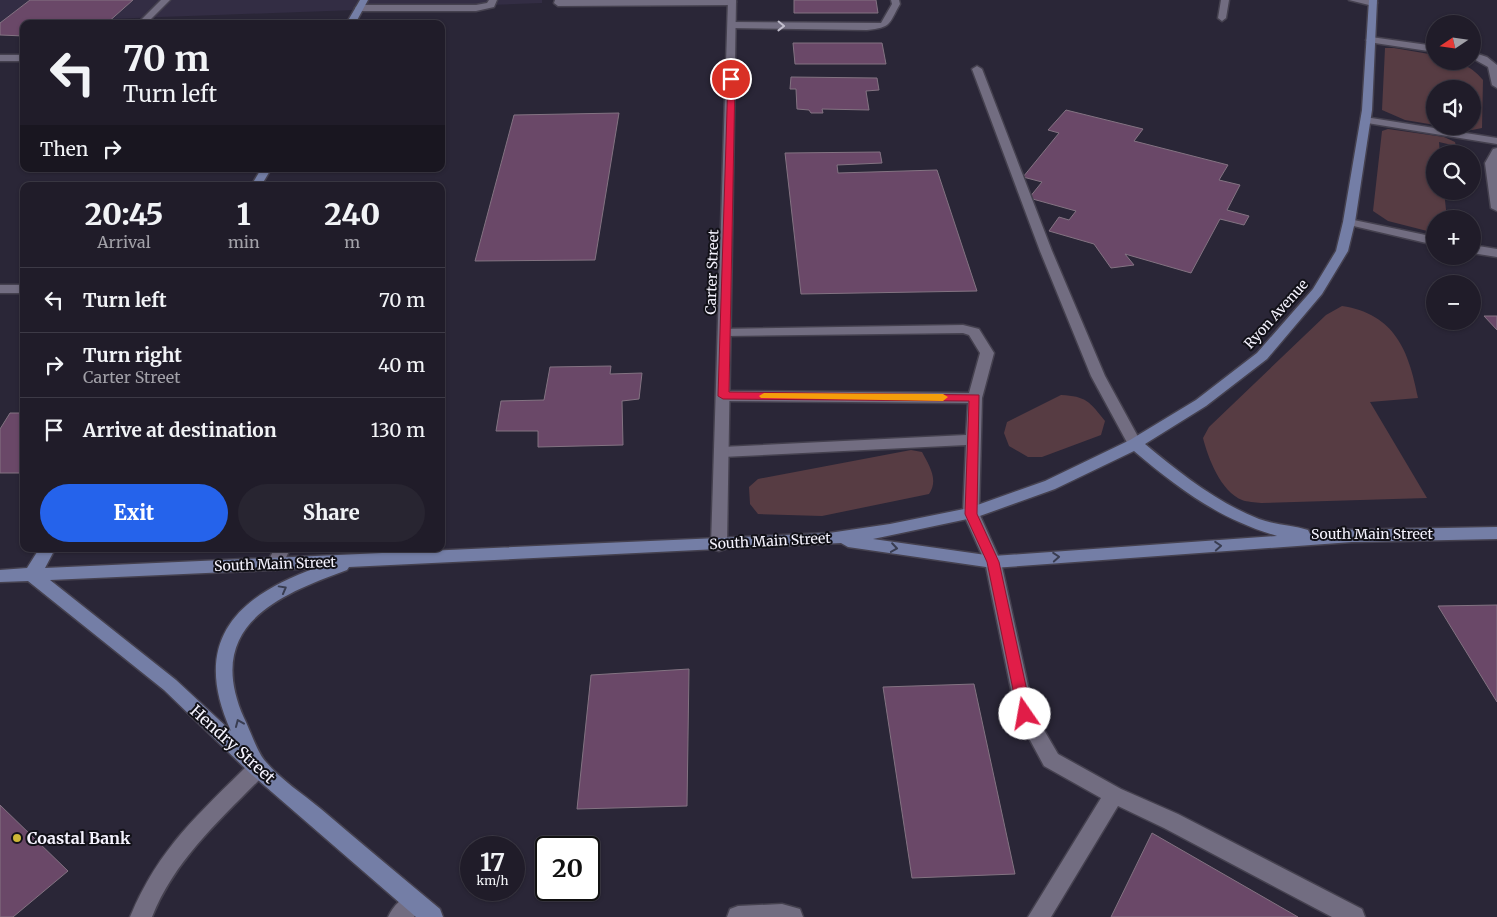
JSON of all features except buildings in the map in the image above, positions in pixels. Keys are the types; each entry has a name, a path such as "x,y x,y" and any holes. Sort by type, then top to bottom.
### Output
{"main road":[{"name":"Ryon Avenue","path":"1135,444 1201,403 1262,356 1318,291 1342,251 1349,222 1365,120 1373,1"},
{"path":"352,20 361,4"},
{"name":"South Main Street","path":"0,576 279,556 355,561 829,539 890,530 971,514 1050,485 1135,444 1183,484 1216,506 1262,527 1292,533 1348,537 1497,533"},
{"path":"829,539 993,562 1348,537"},
{"path":"32,574 45,552"},
{"path":"258,768 228,698 224,664 230,634 247,612 271,596 297,581 355,561"},
{"name":"Hendry Street","path":"32,574 170,685 258,768 432,917"}],"street":[{"path":"144,20 166,0"},
{"path":"361,4 476,8 492,5 493,0"},
{"path":"559,0 558,3 643,4 658,1 732,1"},
{"path":"732,25 867,28 884,25 896,4 895,0"},
{"path":"1222,18 1225,0"},
{"path":"1353,0 1373,1"},
{"name":"Carter Street","path":"719,544 732,1"},
{"path":"1371,40 1426,48"},
{"path":"0,58 20,58"},
{"path":"1481,58 1493,66 1497,85"},
{"path":"977,69 1046,251 1098,376 1135,444"},
{"path":"1365,120 1497,141"},
{"path":"1497,151 1490,163 1497,208"},
{"path":"1349,222 1426,239"},
{"path":"1481,251 1497,254"},
{"path":"0,288 20,289"},
{"path":"725,332 963,329 974,332 987,352 975,398 971,514 993,562 1025,714 1051,760 1114,795 1170,821 1354,917"},
{"path":"723,396 975,398"},
{"path":"722,452 973,440"},
{"path":"141,917 148,893 172,858 258,768"},
{"path":"1039,917 1114,795"},
{"path":"399,917 414,902"},
{"path":"738,917 782,915 792,917"}],"shaded area":[{"path":"0,0 542,0 542,3 81,20 20,20 20,22 0,23"},
{"path":"1385,48 1426,53 1426,70 1472,70 1483,80 1482,128 1481,80 1426,80 1426,124 1405,120 1382,110"},
{"path":"1388,129 1444,137 1455,142 1456,145 1439,142 1439,145 1426,145 1426,200 1445,200 1446,210 1426,210 1426,231 1388,221 1373,211 1382,131"},
{"path":"1342,306 1360,310 1375,317 1387,326 1404,350 1410,365 1418,398 1370,402 1427,498 1261,503 1242,500 1228,490 1216,474 1203,438 1209,427 1326,315"},
{"path":"1061,395 1087,401 1095,409 1105,421 1101,435 1042,457 1028,457 1009,446 1004,433 1007,422"},
{"path":"911,450 922,452 930,467 933,483 929,494 822,516 758,514 750,504 749,487 758,479"}],"slow traffic":[{"path":"764,396 943,397"}],"place":[{"name":"Coastal Bank","path":"17,838"}],"route":[{"path":"731,79 723,396 975,398 971,514 993,562 1025,714"}]}
